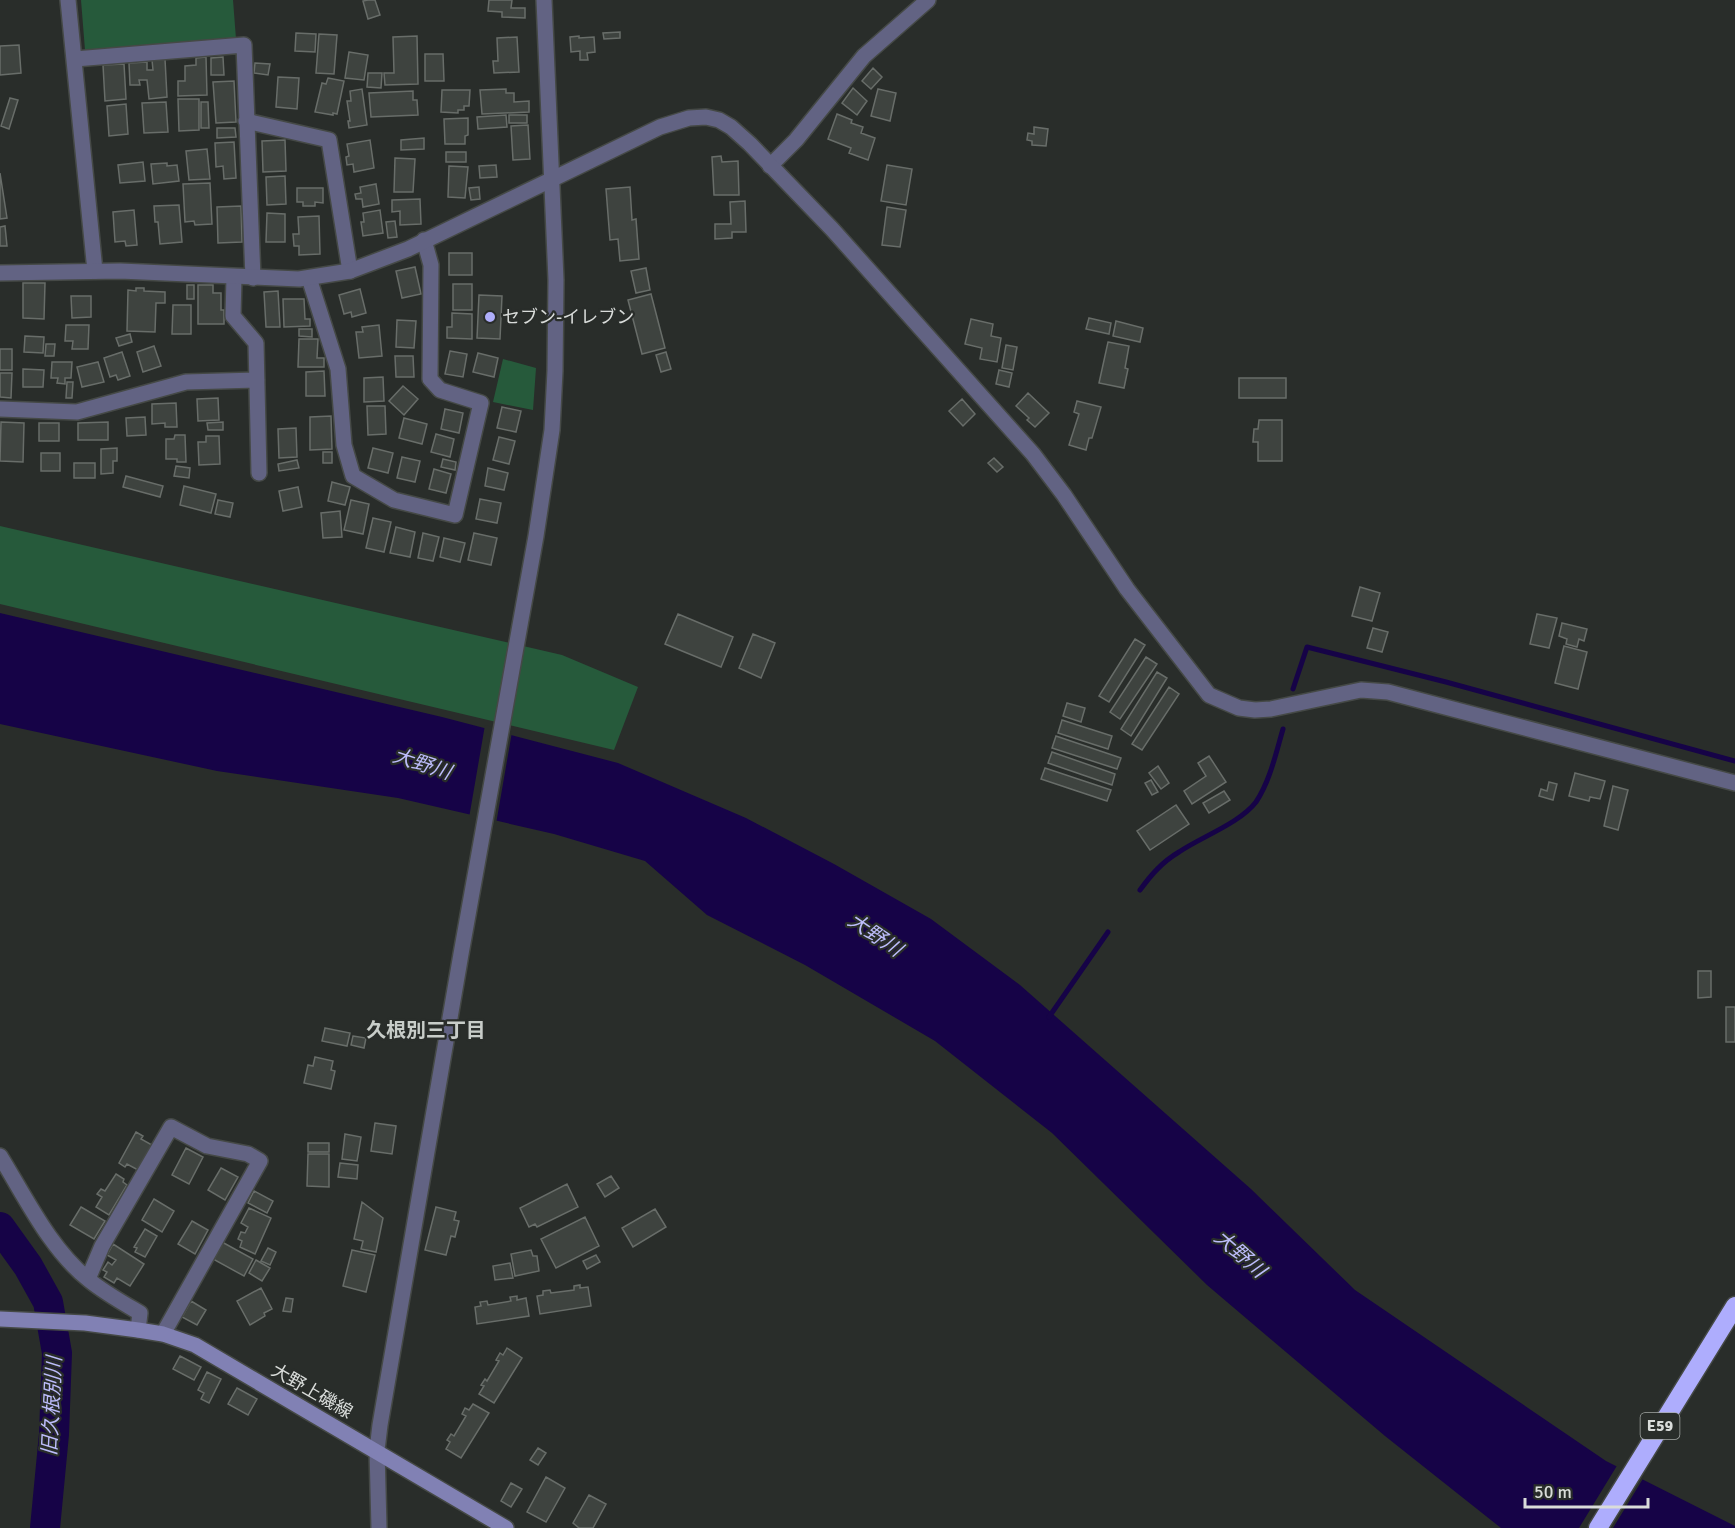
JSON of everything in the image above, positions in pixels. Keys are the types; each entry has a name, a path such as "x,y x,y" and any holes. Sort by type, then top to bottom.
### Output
{"highway":[{"name":"E59","path":"1598,1528 1735,1306"}],"main road":[{"name":"大野上磯線","path":"3,1319 86,1323 138,1330 163,1334 195,1345 377,1450 506,1528"}],"street":[{"path":"68,0 95,271"},
{"path":"379,1528 377,1450 461,954 536,536 552,430 556,310 544,0"},
{"path":"770,166 796,140 864,56 928,0"},
{"path":"75,59 243,45 254,278"},
{"path":"0,273 95,271 309,278 350,271 408,249 660,127 689,118 706,117 719,120 731,127 840,238 1033,454 1064,495 1127,589 1209,695 1232,705 1255,710 1361,690 1388,692 1518,724 1735,783"},
{"path":"246,121 329,140 350,271"},
{"path":"309,278 338,369 344,445 353,476 394,500 455,515 482,403 440,390 430,379 431,265 424,240"},
{"path":"234,277 233,316 256,344 259,473"},
{"path":"0,409 77,412 186,382 256,380"},
{"path":"88,1280 102,1246 171,1127 207,1146 248,1154 260,1161 163,1334"},
{"path":"0,1156 39,1221 59,1248 88,1280 140,1313 138,1330"}],"green space":[{"path":"81,0 233,0 236,39 85,50"},
{"path":"503,359 536,368 533,410 493,402"},
{"path":"0,526 562,655 638,687 614,750 0,604"}],"water":[{"name":"大野川","path":"0,613 442,717 618,763 746,818 834,864 931,919 1020,985 1251,1189 1355,1290 1606,1461 1735,1528 1501,1528 1385,1436 1207,1285 1052,1133 935,1041 805,965 707,915 645,861 554,834 398,798 217,771 0,724"}],"pier":[{"path":"485,725 512,732 496,824 469,818"},
{"path":"1618,1464 1644,1477 1613,1528 1579,1528"}],"building":[{"path":"375,0 380,15 368,19 363,1"},
{"path":"489,0 512,0 511,8 525,8 525,18 502,17 502,12 488,11"},
{"path":"620,32 620,38 604,39 603,33"},
{"path":"296,33 316,34 315,52 295,51"},
{"path":"319,34 337,35 334,74 316,73"},
{"path":"417,36 418,84 385,85 384,73 394,73 393,37"},
{"path":"579,36 579,38 594,37 595,52 587,53 588,60 580,60 580,51 571,52 570,37"},
{"path":"517,37 519,72 494,73 493,61 498,61 497,38"},
{"path":"19,45 21,73 0,75 0,46"},
{"path":"349,52 368,55 364,80 345,78"},
{"path":"425,54 443,54 444,81 425,81"},
{"path":"206,57 207,95 178,96 178,81 185,81 185,66 196,65 196,58"},
{"path":"223,57 224,75 211,75 211,58"},
{"path":"165,59 167,97 149,99 147,80 139,80 140,85 130,85 129,63 147,62 147,70 153,70 152,60"},
{"path":"255,63 270,64 268,75 254,73"},
{"path":"124,64 126,99 105,101 103,65"},
{"path":"873,68 882,77 871,89 862,81"},
{"path":"368,73 382,73 381,88 367,87"},
{"path":"278,77 299,78 297,109 276,107"},
{"path":"328,78 344,81 337,114 333,113 333,115 315,112 322,83 326,84"},
{"path":"234,81 236,122 216,123 213,82"},
{"path":"853,88 867,101 857,115 842,103"},
{"path":"362,89 367,125 349,128 347,101 351,101 350,91"},
{"path":"506,89 506,93 514,93 514,102 529,101 529,112 482,114 480,90"},
{"path":"878,89 896,93 890,121 871,116"},
{"path":"442,90 470,90 469,106 464,106 464,110 458,110 458,113 441,112"},
{"path":"413,91 413,100 417,100 418,115 371,117 369,93"},
{"path":"10,98 18,100 9,129 1,126"},
{"path":"178,99 199,99 199,130 179,131"},
{"path":"166,102 168,132 144,133 142,103"},
{"path":"201,102 208,102 209,128 201,128"},
{"path":"126,104 128,134 109,136 107,106"},
{"path":"837,114 863,127 861,133 875,138 868,160 849,153 851,148 828,139"},
{"path":"506,115 507,127 478,129 477,117"},
{"path":"509,115 527,115 527,123 509,123"},
{"path":"468,118 468,135 465,136 465,144 445,144 444,119"},
{"path":"528,125 530,159 513,160 511,126"},
{"path":"1034,127 1048,129 1046,146 1032,145 1032,141 1027,140 1028,133 1034,134"},
{"path":"217,128 235,128 236,137 217,138"},
{"path":"424,138 424,149 401,150 401,140"},
{"path":"285,140 286,171 263,172 262,141"},
{"path":"370,140 374,168 354,172 353,164 347,165 346,157 349,156 347,144"},
{"path":"234,142 236,178 224,179 223,166 216,167 215,143"},
{"path":"207,149 210,179 189,180 186,151"},
{"path":"446,152 466,152 466,162 446,162"},
{"path":"721,156 722,162 738,161 739,195 714,195 712,157"},
{"path":"395,158 415,159 413,192 394,192"},
{"path":"143,162 145,181 120,183 118,165"},
{"path":"167,163 167,166 177,165 179,181 153,184 151,164"},
{"path":"496,165 497,177 480,178 479,166"},
{"path":"887,165 912,169 906,205 881,201"},
{"path":"449,166 468,167 465,198 448,197"},
{"path":"0,173 7,218 0,219"},
{"path":"285,176 286,204 267,205 266,177"},
{"path":"210,183 212,224 195,225 194,221 185,222 183,184"},
{"path":"376,184 379,204 363,207 362,199 356,199 355,194 361,193 360,187"},
{"path":"479,187 480,199 471,200 469,188"},
{"path":"630,187 632,220 636,219 639,259 620,261 618,239 610,240 606,189"},
{"path":"297,188 323,188 323,203 315,202 315,206 303,206 303,202 297,202"},
{"path":"420,199 421,224 400,225 400,211 392,212 392,200"},
{"path":"745,201 746,232 732,232 732,238 715,239 715,224 731,224 730,202"},
{"path":"179,205 182,242 160,244 154,206"},
{"path":"241,206 242,242 218,243 217,207"},
{"path":"887,207 906,210 900,247 882,245"},
{"path":"134,210 137,245 126,246 125,241 115,242 113,212"},
{"path":"380,210 383,233 363,236 361,222 364,222 363,213"},
{"path":"267,213 285,214 285,242 266,242"},
{"path":"319,216 320,254 299,255 299,246 294,246 293,234 299,234 298,217"},
{"path":"395,221 397,237 388,238 386,222"},
{"path":"5,226 7,246 0,246 0,227"},
{"path":"449,253 472,253 472,275 449,275"},
{"path":"415,267 421,294 402,298 396,271"},
{"path":"646,268 650,290 636,293 631,271"},
{"path":"23,283 45,283 44,319 23,318"},
{"path":"453,284 472,284 472,310 453,310"},
{"path":"187,285 194,285 194,299 187,299"},
{"path":"198,285 213,285 213,293 221,293 224,324 198,324"},
{"path":"136,288 144,288 144,291 165,292 165,303 156,303 155,332 127,331 128,290 136,291"},
{"path":"360,289 366,313 352,317 351,312 344,314 339,295"},
{"path":"278,291 280,327 266,327 264,292"},
{"path":"651,294 665,348 642,354 628,300"},
{"path":"479,295 502,296 500,339 477,338"},
{"path":"71,296 91,296 91,317 72,318"},
{"path":"283,299 304,299 305,319 310,319 310,326 284,327"},
{"path":"173,305 191,305 191,334 172,334"},
{"path":"452,313 472,314 472,339 447,338 447,327 452,327"},
{"path":"1089,318 1111,323 1109,334 1086,329"},
{"path":"971,319 993,324 991,336 1001,338 997,362 980,359 982,348 965,344"},
{"path":"397,320 416,321 414,348 396,347"},
{"path":"1116,321 1143,328 1140,342 1113,336"},
{"path":"66,325 89,325 88,349 72,349 73,341 65,341"},
{"path":"379,325 382,356 359,358 356,332 363,332 362,327"},
{"path":"299,329 312,329 312,337 299,336"},
{"path":"130,334 132,342 119,346 116,338"},
{"path":"25,336 44,337 43,353 24,352"},
{"path":"299,339 318,339 317,358 324,358 324,367 298,367"},
{"path":"1108,342 1129,346 1124,388 1099,383"},
{"path":"46,344 55,344 54,356 45,356"},
{"path":"1006,345 1017,347 1013,370 1002,368"},
{"path":"154,346 161,366 143,372 137,352"},
{"path":"0,349 12,349 12,370 0,370"},
{"path":"450,351 467,354 463,377 445,374"},
{"path":"122,352 130,376 118,380 116,375 110,377 104,358"},
{"path":"666,352 671,369 661,372 656,355"},
{"path":"478,353 498,358 494,377 473,372"},
{"path":"395,356 413,356 414,377 396,377"},
{"path":"52,362 72,362 71,378 65,378 65,384 57,383 58,378 51,378"},
{"path":"98,362 104,382 82,387 77,367"},
{"path":"23,369 44,370 43,387 23,387"},
{"path":"999,370 1012,373 1009,387 996,384"},
{"path":"324,371 325,396 306,396 306,372"},
{"path":"0,373 12,373 11,398 0,397"},
{"path":"383,377 384,401 364,402 364,378"},
{"path":"1239,378 1286,378 1286,398 1239,398"},
{"path":"67,382 73,382 72,398 66,398"},
{"path":"403,386 418,399 404,415 389,401"},
{"path":"1028,393 1049,413 1035,427 1016,406"},
{"path":"218,398 219,420 198,421 197,399"},
{"path":"962,399 975,414 963,426 949,411"},
{"path":"1077,401 1101,407 1086,450 1069,445 1079,414 1074,412"},
{"path":"176,403 177,427 165,427 165,423 152,424 152,404"},
{"path":"367,406 385,406 386,434 368,435"},
{"path":"502,407 521,411 516,432 497,428"},
{"path":"445,409 463,413 459,433 441,429"},
{"path":"331,416 332,449 310,450 310,417"},
{"path":"145,417 146,435 127,436 126,418"},
{"path":"404,418 427,424 422,444 399,438"},
{"path":"1259,420 1282,420 1282,461 1258,461 1258,442 1253,442 1254,429 1258,429"},
{"path":"1,422 24,423 23,462 0,461"},
{"path":"108,422 108,440 78,440 78,423"},
{"path":"223,422 223,430 208,430 207,423"},
{"path":"39,423 59,423 59,441 39,441"},
{"path":"296,428 297,457 279,458 278,429"},
{"path":"436,434 454,439 450,457 431,452"},
{"path":"175,435 185,435 186,462 166,459 166,439 174,439"},
{"path":"206,436 219,436 220,464 199,465 198,442 206,442"},
{"path":"499,437 515,441 509,464 493,460"},
{"path":"117,448 117,461 113,461 113,473 101,474 101,449"},
{"path":"373,448 393,453 388,473 368,468"},
{"path":"323,452 332,452 332,463 323,463"},
{"path":"41,453 60,453 60,471 41,471"},
{"path":"402,457 420,461 415,482 397,478"},
{"path":"994,458 1003,467 997,472 988,463"},
{"path":"443,459 456,462 455,470 441,467"},
{"path":"297,460 299,468 279,471 278,464"},
{"path":"74,463 95,463 95,478 74,478"},
{"path":"176,466 190,468 189,478 174,476"},
{"path":"488,468 508,473 504,490 485,486"},
{"path":"434,469 451,474 446,493 429,489"},
{"path":"126,476 163,486 160,497 123,487"},
{"path":"332,482 350,487 345,505 328,501"},
{"path":"184,486 216,494 211,513 180,505"},
{"path":"298,487 302,507 283,511 279,491"},
{"path":"480,499 501,503 497,523 476,519"},
{"path":"218,500 233,503 230,517 215,514"},
{"path":"351,500 369,504 363,534 344,530"},
{"path":"340,511 342,537 323,538 321,513"},
{"path":"373,518 391,522 384,552 366,548"},
{"path":"396,527 415,532 410,557 390,553"},
{"path":"423,533 439,537 433,561 418,558"},
{"path":"474,533 497,538 491,565 468,560"},
{"path":"444,538 465,543 460,562 440,557"},
{"path":"1360,587 1380,593 1372,621 1352,616"},
{"path":"678,614 733,637 721,667 665,644"},
{"path":"1537,614 1557,618 1549,648 1530,644"},
{"path":"1562,623 1587,629 1584,641 1579,639 1577,647 1566,644 1567,639 1559,636"},
{"path":"1373,628 1388,632 1382,652 1367,648"},
{"path":"753,634 775,643 761,678 739,668"},
{"path":"1135,639 1145,645 1109,702 1099,696"},
{"path":"1564,646 1587,652 1578,689 1555,683"},
{"path":"1146,657 1157,664 1120,719 1110,712"},
{"path":"1157,672 1167,678 1131,736 1121,729"},
{"path":"1169,687 1179,694 1142,750 1132,744"},
{"path":"1067,703 1085,708 1081,722 1063,716"},
{"path":"1062,720 1112,736 1108,749 1058,733"},
{"path":"1056,736 1121,758 1117,769 1052,748"},
{"path":"1052,752 1115,774 1112,785 1048,763"},
{"path":"1209,756 1226,782 1192,804 1184,791 1206,776 1198,763"},
{"path":"1158,766 1169,783 1161,789 1149,773"},
{"path":"1045,768 1111,790 1107,801 1041,779"},
{"path":"1575,773 1605,781 1600,799 1590,797 1589,801 1569,796"},
{"path":"1151,780 1158,792 1152,795 1145,783"},
{"path":"1549,782 1557,784 1553,800 1539,796 1541,789 1547,791"},
{"path":"1613,786 1628,790 1618,830 1604,826"},
{"path":"1224,791 1230,800 1209,813 1203,803"},
{"path":"1176,805 1189,824 1150,850 1137,831"},
{"path":"1698,971 1711,971 1711,997 1698,998"},
{"path":"1726,1007 1735,1007 1735,1042 1726,1042"},
{"path":"325,1028 350,1033 347,1046 322,1041"},
{"path":"353,1036 366,1038 364,1048 351,1045"},
{"path":"315,1057 333,1061 331,1070 335,1071 331,1089 304,1083 308,1065 313,1066"},
{"path":"375,1123 396,1126 392,1154 371,1151"},
{"path":"136,1132 143,1136 141,1139 152,1145 138,1170 127,1164 125,1167 119,1163"},
{"path":"345,1134 361,1137 357,1161 342,1159"},
{"path":"308,1143 329,1143 329,1152 308,1152"},
{"path":"186,1148 203,1157 189,1184 172,1175"},
{"path":"308,1154 329,1154 329,1187 307,1186"},
{"path":"340,1163 358,1165 357,1179 338,1177"},
{"path":"221,1168 238,1177 225,1200 208,1190"},
{"path":"116,1174 124,1179 123,1182 127,1185 109,1215 96,1207 102,1197 97,1194 101,1189 105,1191"},
{"path":"611,1176 619,1188 605,1197 597,1184"},
{"path":"567,1184 578,1207 537,1227 535,1224 529,1227 520,1208"},
{"path":"254,1191 273,1201 267,1213 248,1203"},
{"path":"154,1199 174,1211 162,1232 142,1220"},
{"path":"362,1202 383,1218 376,1252 361,1249 363,1241 354,1239"},
{"path":"81,1207 105,1221 94,1239 70,1225"},
{"path":"436,1207 456,1212 454,1220 459,1221 455,1237 451,1236 446,1255 425,1250"},
{"path":"249,1208 271,1218 255,1254 240,1247 242,1241 238,1239 241,1232 245,1233 248,1227 241,1223"},
{"path":"655,1209 666,1227 633,1247 622,1228"},
{"path":"585,1217 599,1246 556,1268 541,1239"},
{"path":"192,1221 208,1230 195,1254 178,1244"},
{"path":"145,1229 157,1236 145,1257 135,1252 137,1248 134,1247"},
{"path":"222,1242 253,1259 244,1276 213,1259"},
{"path":"113,1244 144,1264 130,1286 117,1278 114,1283 104,1277 107,1272 103,1270 108,1262 112,1265 116,1260 107,1255"},
{"path":"268,1248 276,1252 270,1265 261,1261"},
{"path":"352,1250 375,1255 366,1292 343,1286"},
{"path":"531,1250 533,1256 537,1256 539,1271 515,1276 511,1254"},
{"path":"596,1255 600,1262 587,1269 583,1261"},
{"path":"256,1260 270,1268 262,1281 249,1273"},
{"path":"510,1263 513,1278 495,1280 493,1266"},
{"path":"580,1285 580,1288 588,1287 591,1306 540,1314 537,1296 543,1295 543,1291 550,1290 551,1293 574,1290 574,1286"},
{"path":"261,1288 272,1309 250,1325 237,1301"},
{"path":"517,1296 517,1300 526,1298 529,1316 477,1324 475,1307 481,1306 480,1302 487,1301 488,1305 511,1301 510,1297"},
{"path":"286,1298 293,1299 291,1312 283,1311"},
{"path":"191,1301 206,1310 197,1325 182,1317"},
{"path":"507,1348 522,1358 494,1403 479,1394 484,1386 481,1385 485,1379 487,1381 499,1361 496,1360 500,1353 503,1355"},
{"path":"180,1356 201,1367 194,1380 173,1369"},
{"path":"207,1372 221,1379 209,1403 201,1399 204,1393 198,1390"},
{"path":"237,1388 257,1399 248,1415 228,1404"},
{"path":"473,1404 489,1413 461,1458 446,1449 450,1442 447,1440 451,1434 454,1436 466,1416 462,1414 465,1408 469,1410"},
{"path":"538,1448 546,1453 538,1465 530,1460"},
{"path":"546,1477 565,1488 546,1522 527,1512"},
{"path":"511,1483 522,1489 511,1507 501,1501"},
{"path":"589,1495 606,1504 593,1528 579,1528 573,1523"}],"waterway":[{"path":"1293,689 1307,647 1446,682 1735,761"},
{"path":"1140,890 1167,860 1249,810 1261,794 1269,776 1283,729"},
{"path":"1049,1017 1108,932"},
{"name":"旧久根別川","path":"0,1227 28,1266 48,1302 57,1353 54,1434 45,1528"}],"place":[{"name":"セブン-イレブン","path":"490,317"}],"district":[{"name":"久根別三丁目","path":"426,1030"}]}
